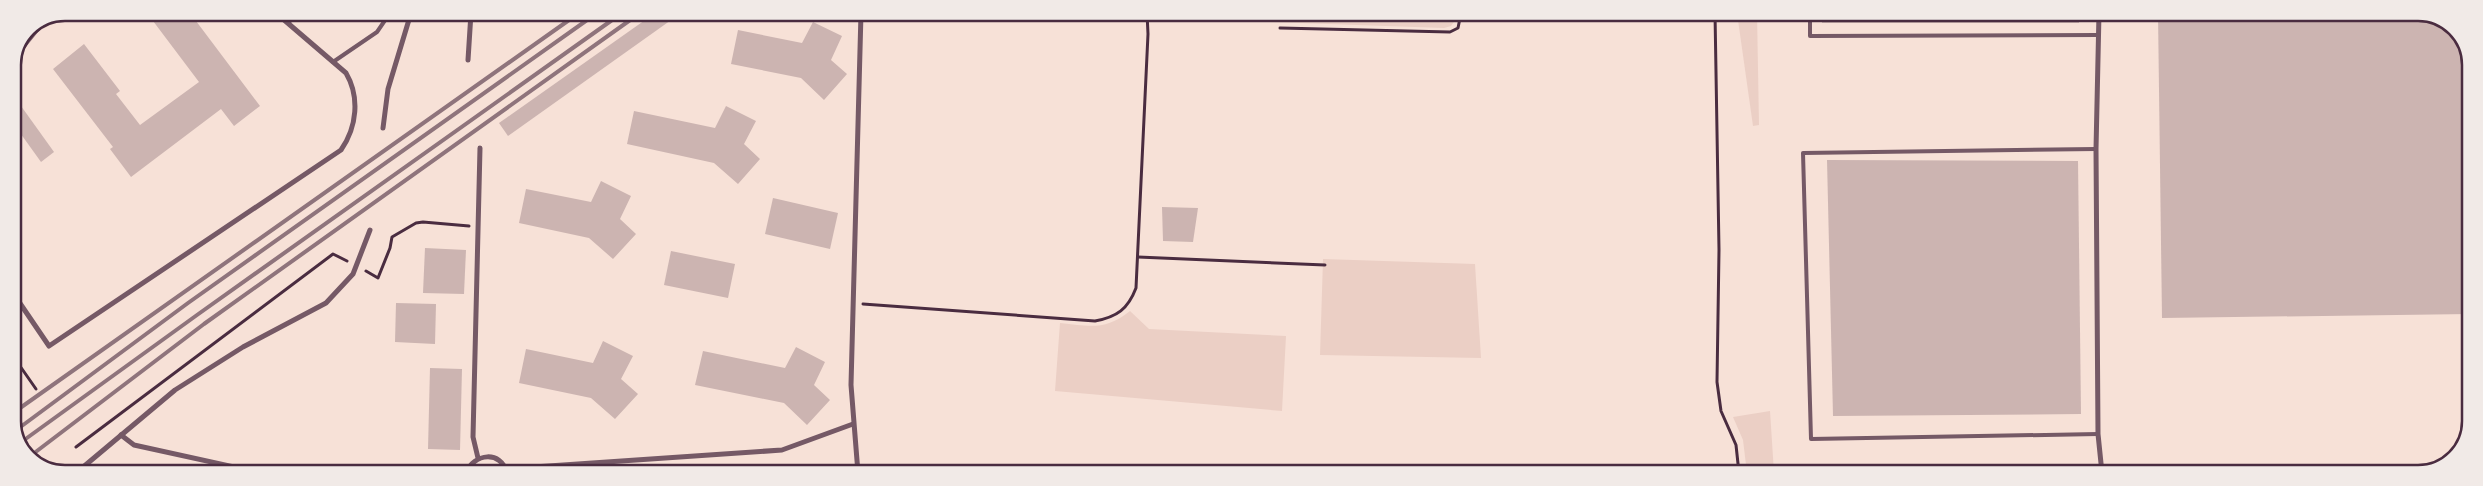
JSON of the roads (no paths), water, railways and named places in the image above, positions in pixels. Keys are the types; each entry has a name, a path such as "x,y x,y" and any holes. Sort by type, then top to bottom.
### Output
{"street":[{"path":"21,305 49,346 341,150 352,135 355,103 354,86 346,73 286,21"},
{"path":"383,128 388,89 409,21"},
{"path":"468,60 470,21"},
{"path":"857,465 851,385 861,21"},
{"path":"2099,21 2096,149 2098,434 2101,465"},
{"path":"478,458 473,437 480,148"},
{"path":"85,465 175,390 243,347 326,303 353,274 370,230"},
{"path":"585,465 782,450 853,424"},
{"path":"121,435 134,445 225,465"},
{"path":"469,465 478,458 491,456 503,465"}],"lane":[{"path":"334,62 377,32 385,21"},
{"path":"1810,21 1810,36 2098,35"},
{"path":"2096,149 1803,153 1811,439 2098,434"}],"railway":[{"path":"21,407 568,21"},
{"path":"22,426 188,303 586,21"},
{"path":"26,439 611,21"},
{"path":"35,453 204,324 629,21"}]}
